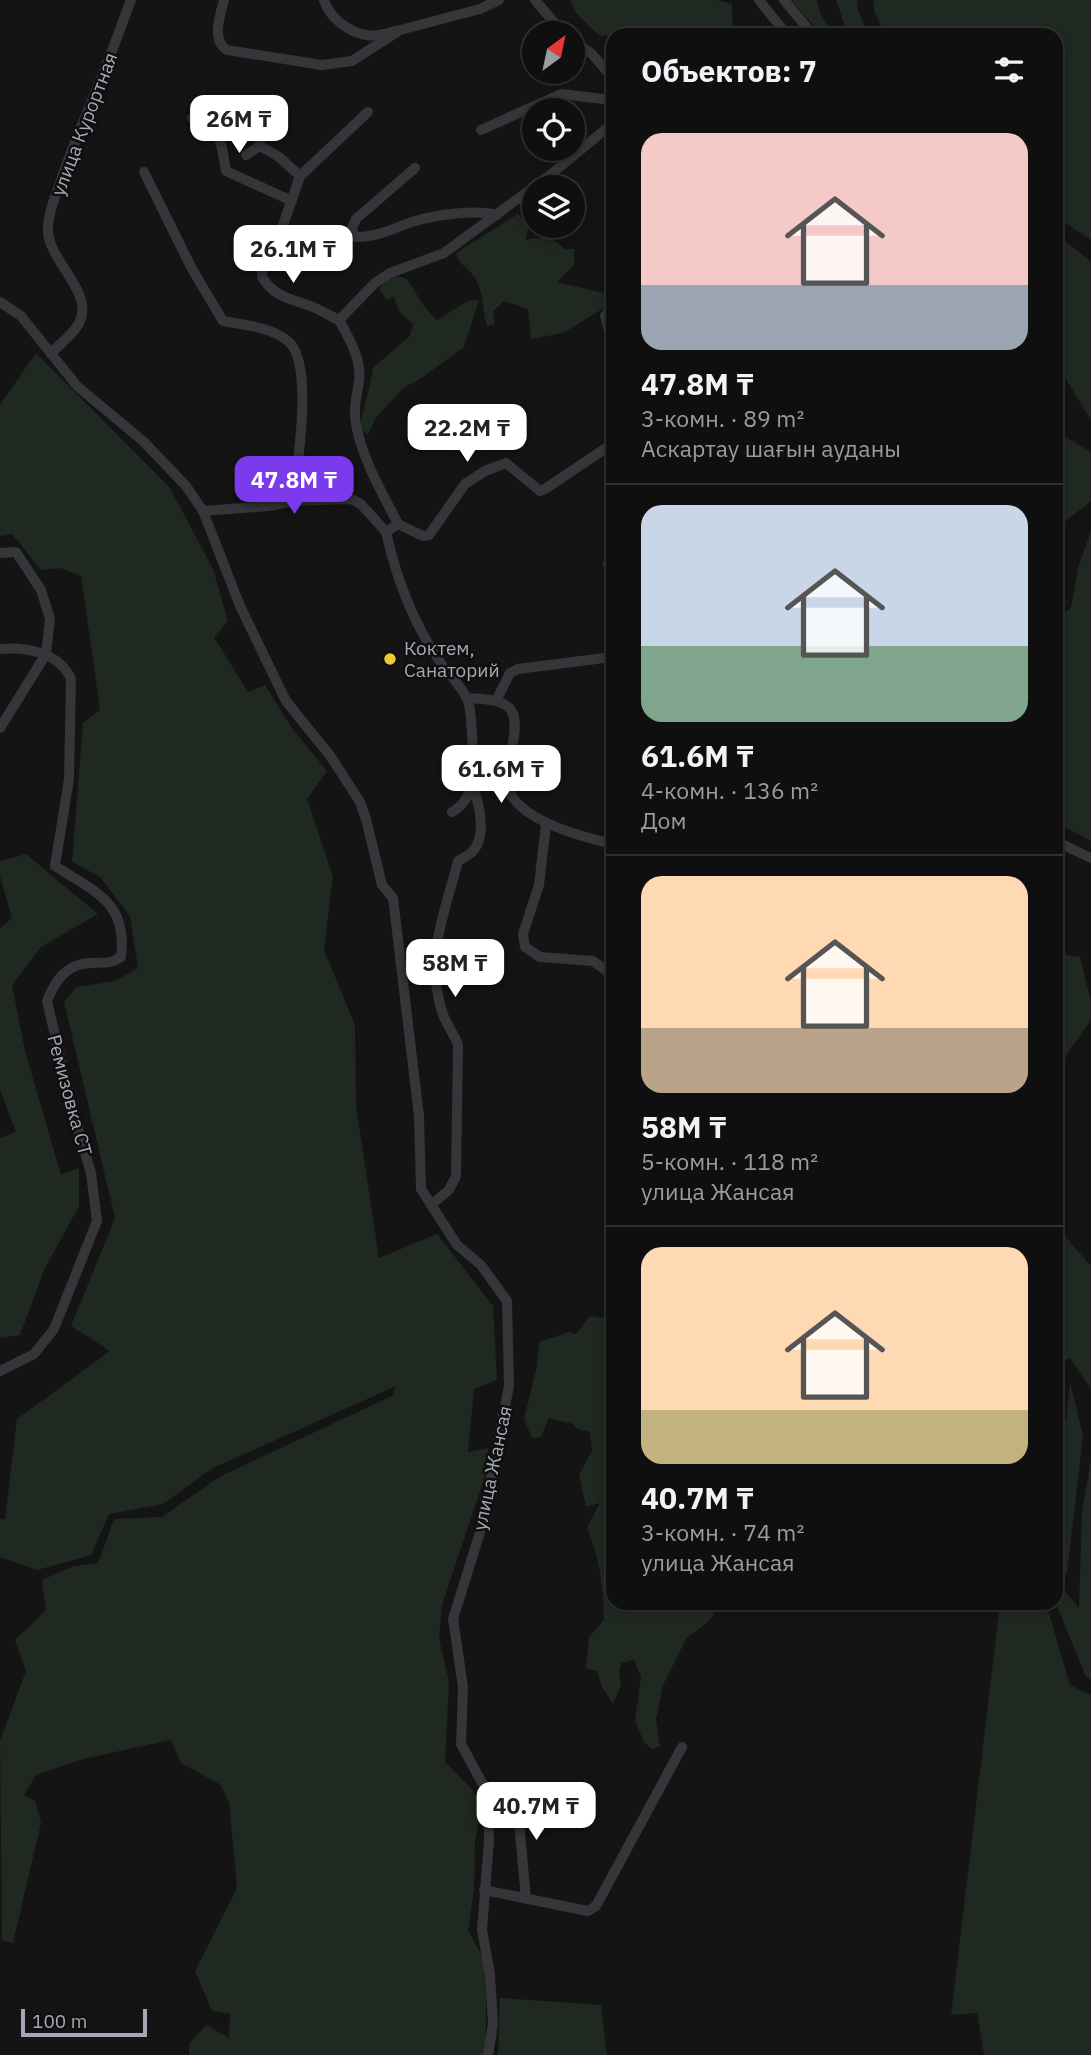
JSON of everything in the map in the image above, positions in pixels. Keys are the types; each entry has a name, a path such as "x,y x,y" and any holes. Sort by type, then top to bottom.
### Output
{"street":[{"name":"улица Курортная","path":"51,353 82,319 80,297 55,256 48,233 51,209 72,146 131,0"},
{"path":"224,0 218,40 227,50 322,65 352,61 400,30"},
{"path":"324,0 327,10 336,19 365,35 400,30 480,9 499,0"},
{"path":"535,0 553,21"},
{"path":"759,0 781,28"},
{"path":"784,0 807,28"},
{"path":"585,49 606,70"},
{"path":"481,130 561,94 606,99"},
{"path":"246,112 256,118 260,146"},
{"path":"368,112 300,176 280,234 263,260 262,277 274,292 339,320 356,353 359,378 354,409 361,443 369,466 398,524 423,536 429,535 449,503 465,484 485,471 506,463 540,491 606,448"},
{"path":"192,118 209,126 220,136 226,171 292,201"},
{"path":"339,320 382,278 444,253 497,215 606,129"},
{"path":"246,155 260,146"},
{"path":"260,146 279,157 300,176"},
{"path":"415,168 356,219 351,230 356,237 367,237 419,220 473,212 497,215"},
{"path":"144,172 192,270 223,321 262,329 288,341 292,346 302,380 303,401 293,501"},
{"name":"улица Жансая","path":"0,302 20,316 77,386 144,442 186,486 203,511 240,606 286,701 331,757 360,802 382,885 393,899 419,1116 421,1189 457,1244 481,1265 507,1301 509,1386 481,1529 453,1619 463,1687 461,1744 488,1794 489,1840 482,1930 490,1975 493,2024 488,2055"},
{"path":"203,511 269,506 293,501 351,499 361,504 386,532 390,553 411,612 440,661 467,698 472,714 472,787 480,808 480,829 476,847 471,854 458,861 440,931 436,987 445,1021 454,1033 458,1045 456,1176 449,1190 432,1205"},
{"path":"386,532 398,524"},
{"path":"0,553 16,552 41,590 50,619 46,654 0,728"},
{"path":"0,649 13,648 46,654"},
{"name":"Ремизовка СТ","path":"0,1371 34,1354 54,1329 97,1221 91,1173 73,1112 47,1001 54,985 63,973 71,968 79,964 104,964 121,957 123,938 121,924 108,901 55,866 69,779 71,679 65,665 46,654"},
{"path":"497,699 510,673 518,669 606,658"},
{"path":"467,698 497,699 513,711 515,719 511,750 505,768 506,783 520,806 546,824 606,842"},
{"path":"452,812 460,808 472,787"},
{"path":"546,824 539,885 523,934 525,947 540,957 593,961 606,971"},
{"path":"1063,845 1091,858"},
{"path":"484,1891 588,1911 596,1906 682,1747"},
{"path":"516,1788 526,1899"}],"shaded area":[{"path":"570,0 717,0 732,4 733,28 606,28 606,36 600,36 576,13"},
{"path":"791,0 817,0 820,13 830,28 816,28"},
{"path":"836,0 857,0 858,11 866,28 846,28"},
{"path":"873,0 1091,0 1091,240 1063,221 1063,28 882,28 875,13"},
{"path":"518,214 522,218 522,238 525,240 551,238 565,249 574,249 574,265 557,282 606,294 606,307 563,333 531,339 528,309 504,301 493,311 495,324 487,326 479,285 456,253"},
{"path":"1063,239 1091,262 1091,420 1063,374"},
{"path":"397,276 407,279 424,306 437,320 468,301 479,300 464,347 403,388 375,419 368,435 361,429 361,422 373,368 410,336 413,324 400,313 394,297 387,300 379,289 386,281"},
{"path":"36,353 170,488 213,569 228,621 214,637 248,692 265,685 292,728 327,771 307,799 333,877 324,950 355,1025 356,1106 379,1258 437,1234 493,1306 497,1380 474,1389 468,1452 488,1448 489,1464 442,1605 439,1638 449,1682 445,1762 472,1789 482,1807 475,1841 474,1891 468,1930 483,1958 486,1990 484,2055 189,2055 189,2044 206,2025 229,2038 230,2014 212,2011 195,1971 237,1888 229,1803 221,1785 181,1763 171,1740 83,1759 36,1775 24,1795 35,1801 41,1823 13,1943 2,1940 0,1741 26,1671 15,1640 46,1610 42,1580 74,1566 98,1563 114,1519 162,1517 219,1477 392,1396 396,1386 211,1469 163,1504 109,1514 91,1555 37,1570 0,1557 0,1519 5,1519 17,1419 110,1351 71,1326 115,1218 64,1002 76,987 115,981 138,968 130,916 100,877 72,862 83,723 100,710 81,576 60,568 41,570 12,534 0,536 0,405"},
{"path":"1063,436 1091,452 1091,501 1063,523"},
{"path":"1091,531 1091,841 1063,826 1063,614 1071,607 1078,568"},
{"path":"26,854 98,914 41,947 12,985 25,1051 61,1175 79,1168 79,1206 44,1270 20,1335 0,1338 0,1138 16,1132 0,1090 0,928 12,918 0,876 0,861"},
{"path":"1063,954 1080,957 1091,1002 1091,1020 1063,1062"},
{"path":"1063,1234 1091,1266 1091,1389 1070,1358 1063,1361"},
{"path":"590,1316 600,1318 606,1316 606,1610 716,1610 710,1620 686,1639 663,1685 656,1719 660,1746 652,1749 644,1742 635,1721 641,1677 634,1660 621,1663 621,1686 613,1704 602,1687 597,1671 586,1668 589,1637 604,1620 600,1573 587,1528 600,1503 586,1507 579,1475 592,1451 590,1432 549,1418 541,1437 532,1438 524,1419 537,1366 539,1342 569,1332 576,1334"},
{"path":"1070,1382 1083,1436 1067,1574 1063,1571 1063,1423 1066,1421"},
{"path":"1091,1460 1091,1680 1086,1677 1059,1610 1063,1610 1063,1589 1079,1608 1082,1512"},
{"path":"999,1610 1048,1610 1070,1685 1091,1695 1091,2055 984,2055 977,2013 951,2015"},
{"path":"500,1998 601,2005 607,2055 498,2055"}],"place":[{"name":"Коктем, Санаторий","path":"390,659"}]}
